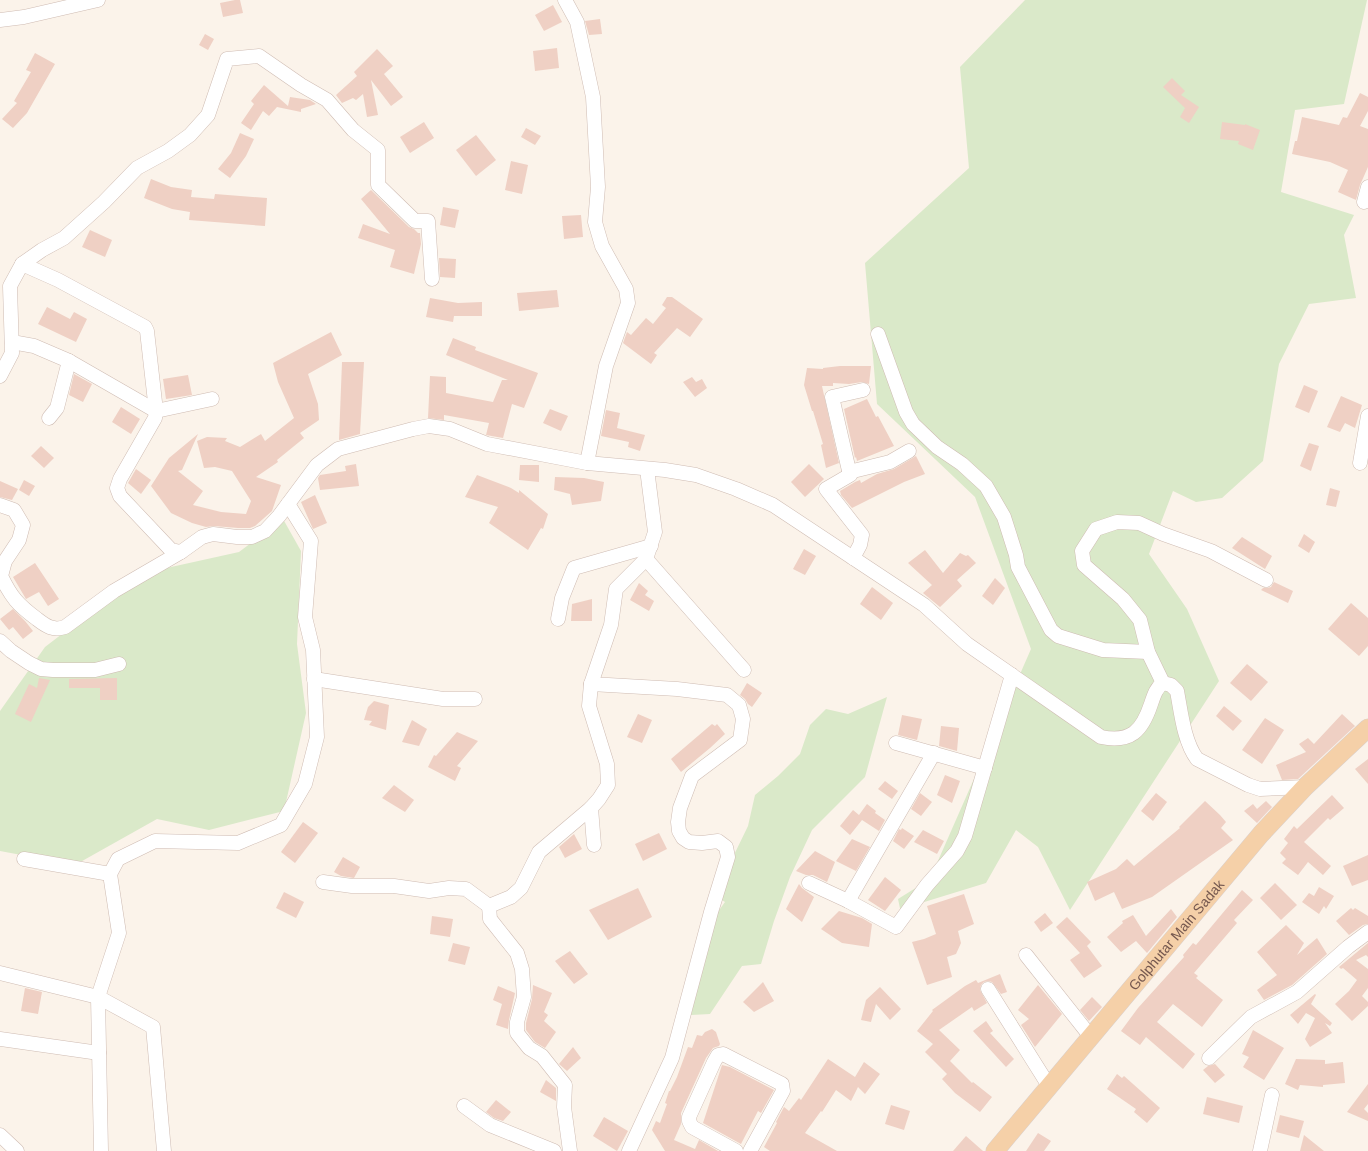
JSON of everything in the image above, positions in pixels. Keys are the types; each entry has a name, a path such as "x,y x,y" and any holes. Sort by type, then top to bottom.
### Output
{"main road":[{"name":"Golphutar Main Sadak","path":"995,1151 1260,834 1305,787 1368,728"}],"street":[{"path":"0,20 24,17 98,0"},
{"path":"565,0 577,22 593,97 598,187 594,222 602,246 626,289 628,303 606,366 587,463"},
{"path":"0,376 12,353 10,286 22,264 42,250 64,238 104,202 137,168 168,151 190,135 208,114 227,59 259,56 301,85 327,100 354,130 378,150 378,185 415,220 428,221 432,279"},
{"path":"1364,202 1368,187"},
{"path":"22,264 58,280 145,327 147,331 156,411 155,418 120,479 117,488 120,496 171,550 180,552"},
{"path":"878,334 906,412 913,424 937,446 962,464 986,486 1004,516 1016,555 1018,567 1051,630 1058,636 1103,650 1148,652"},
{"path":"12,342 34,346 69,361 156,411 212,399"},
{"path":"49,418 57,408 69,361"},
{"path":"853,558 860,545 862,535 826,489 850,475 832,397 863,390"},
{"path":"1360,463 1368,416"},
{"path":"0,505 14,510 23,525 20,540 3,562 1,576 9,591 21,607 47,627 59,629 65,627 114,591 180,552 202,537 213,534 252,537 265,531 288,504 317,465 338,449 429,426 450,429 487,444 587,463 666,470 696,475 736,488 773,505 924,605 967,644 1101,736 1111,739 1132,735 1140,729 1147,718 1158,687 1163,683"},
{"path":"849,472 890,462 909,451"},
{"path":"489,906 511,897 521,888 539,852 591,808 608,785 607,764 589,706 591,684 611,626 616,589 646,559 655,532 647,469"},
{"path":"100,1151 98,997 119,933 110,874 118,859 155,841 238,843 281,826 305,784 317,737 313,650 305,617 311,541 288,504"},
{"path":"1163,683 1148,652 1140,620 1123,599 1084,565 1082,551 1096,529 1118,522 1139,523 1163,534 1211,551 1266,580"},
{"path":"558,619 562,598 574,568 651,546"},
{"path":"646,559 744,670"},
{"path":"0,641 11,651 29,663 41,668 53,670 95,670 119,664"},
{"path":"809,883 848,901 896,927 927,886 957,851 966,836 1012,675"},
{"path":"314,679 443,699 475,699"},
{"path":"1163,683 1171,685 1177,691 1188,744 1197,759 1248,785 1260,789 1305,787"},
{"path":"591,684 677,689 726,695 738,705 743,719 740,740 692,776 680,808 678,822 682,838 689,842 702,843 718,841 726,847 728,857 711,912 672,1058 629,1151"},
{"path":"896,743 985,768"},
{"path":"848,901 934,754"},
{"path":"591,808 594,845"},
{"path":"24,859 110,874"},
{"path":"323,882 352,886 394,886 429,891 449,888 466,889 489,906 490,919 517,953 522,969 524,996 517,1022 517,1033 529,1048 542,1056 565,1085 564,1107 570,1151"},
{"path":"1209,1058 1251,1017 1296,992 1348,947 1368,932"},
{"path":"1026,955 1091,1036"},
{"path":"0,973 98,997 153,1027 164,1151"},
{"path":"988,988 1049,1086"},
{"path":"0,1039 99,1053"},
{"path":"736,1151 692,1127 689,1121 689,1117 714,1062 718,1055 723,1054 782,1084 783,1092 750,1151"},
{"path":"1260,1151 1272,1095"},
{"path":"464,1106 490,1125 554,1151"},
{"path":"0,1135 17,1151"}],"green space":[{"path":"1025,0 1367,0 1344,104 1295,110 1281,192 1354,215 1344,235 1356,298 1309,304 1279,364 1263,461 1222,498 1196,502 1173,491 1149,554 1187,609 1219,681 1070,910 1038,847 1016,830 986,883 921,903 901,913 898,899 930,879 1031,649 975,497 877,404 865,263 969,168 960,67"},
{"path":"283,519 301,551 297,644 306,713 284,811 209,830 157,819 75,865 0,851 0,711 45,647 75,624 153,571 239,552"},
{"path":"887,697 865,777 812,830 790,877 774,921 761,964 742,966 710,1014 691,1015 712,920 725,902 719,898 732,859 748,826 755,795 778,776 800,754 810,725 826,709 848,714"}],"building":[{"path":"240,0 243,13 223,17 220,3"},
{"path":"553,5 562,22 544,31 535,15"},
{"path":"600,19 602,34 589,35 585,21"},
{"path":"205,34 214,39 208,50 199,45"},
{"path":"557,48 559,68 535,71 533,51"},
{"path":"377,49 393,66 384,74 403,97 391,106 371,80 378,115 367,117 363,94 356,100 353,98 342,103 336,95 357,76 354,72"},
{"path":"35,53 55,64 27,113 13,128 2,119 17,103 14,101 31,72 26,70"},
{"path":"1172,78 1185,91 1181,95 1199,107 1189,123 1180,117 1185,108 1163,87"},
{"path":"264,85 288,106 290,97 310,100 316,104 301,109 301,112 277,107 269,116 263,111 251,130 241,123 254,104 251,101"},
{"path":"1360,93 1368,97 1368,111 1360,126 1368,129 1368,167 1360,185 1356,200 1338,192 1348,170 1330,162 1292,154 1295,141 1297,141 1302,117 1339,125 1343,117 1347,118"},
{"path":"424,122 434,138 410,153 400,137"},
{"path":"1222,122 1245,124 1260,130 1253,150 1238,144 1239,141 1220,139"},
{"path":"526,128 541,136 535,145 521,137"},
{"path":"240,133 254,139 246,156 230,178 218,169 231,153"},
{"path":"476,135 496,160 476,176 456,150"},
{"path":"511,161 528,165 522,194 505,190"},
{"path":"151,179 171,187 192,190 191,197 214,199 215,194 267,198 265,226 189,220 190,212 172,209 144,198"},
{"path":"371,190 409,227 420,233 421,244 414,274 390,267 395,250 358,238 363,224 390,234 361,199"},
{"path":"443,207 459,210 455,228 440,225"},
{"path":"581,215 583,237 564,239 562,216"},
{"path":"90,230 112,240 105,257 82,247"},
{"path":"439,258 456,259 455,278 440,277"},
{"path":"557,290 559,307 519,311 517,293"},
{"path":"667,297 672,297 703,319 690,337 677,328 654,353 657,355 651,364 623,343 627,332 631,335 646,318 653,324 666,308 662,305"},
{"path":"430,298 458,303 482,302 482,316 454,316 453,322 426,317"},
{"path":"47,307 70,319 74,312 87,319 76,342 38,324"},
{"path":"331,332 342,355 308,374 318,404 319,420 300,433 304,438 277,460 278,462 256,477 281,485 272,511 255,526 250,528 206,527 192,523 171,513 151,486 169,458 198,434 182,470 178,471 203,491 193,505 221,512 246,514 251,501 232,471 215,467 204,468 197,441 207,437 227,438 225,441 240,447 261,434 265,441 294,418 278,382 273,363"},
{"path":"453,338 476,347 475,350 538,373 524,408 512,404 503,438 486,435 489,423 444,415 444,420 428,418 430,376 446,377 446,393 493,402 502,380 508,380 446,355"},
{"path":"342,362 364,362 360,434 339,440"},
{"path":"840,366 871,366 869,384 862,382 849,384 833,383 833,386 822,386 839,463 826,468 821,445 823,444 804,385 807,368 823,369"},
{"path":"74,374 92,384 83,402 69,395"},
{"path":"188,375 192,395 166,399 163,379"},
{"path":"692,377 696,382 702,379 707,388 695,397 683,382"},
{"path":"1304,385 1318,391 1309,413 1295,407"},
{"path":"1341,396 1362,405 1355,428 1345,423 1340,432 1327,427"},
{"path":"867,399 894,446 857,461 856,457 855,458 844,409"},
{"path":"121,407 140,419 131,434 112,422"},
{"path":"550,409 568,416 561,431 543,423"},
{"path":"606,410 620,413 617,428 645,435 640,451 628,447 629,442 601,436"},
{"path":"1309,443 1319,446 1311,471 1300,466"},
{"path":"41,446 54,458 44,468 31,456"},
{"path":"916,456 925,474 904,482 852,508 841,495 840,491 855,482 860,480 861,483 877,474 894,469"},
{"path":"356,464 359,486 320,490 318,478 320,475 346,471 345,466"},
{"path":"809,464 824,479 805,497 791,482"},
{"path":"520,465 539,465 539,482 519,480"},
{"path":"136,469 151,480 141,494 128,483"},
{"path":"477,475 511,488 519,493 519,490 548,514 543,529 541,528 528,550 489,523 498,507 465,497"},
{"path":"555,477 584,478 604,482 601,501 572,505 570,494 554,490"},
{"path":"24,480 35,486 29,496 19,490"},
{"path":"0,481 18,489 12,500 0,497"},
{"path":"1330,488 1340,491 1336,507 1326,505"},
{"path":"315,495 327,523 313,529 301,502"},
{"path":"1304,534 1315,542 1309,553 1298,546"},
{"path":"1242,537 1272,556 1265,569 1232,548"},
{"path":"804,549 816,556 805,575 793,569"},
{"path":"925,550 943,573 960,553 966,556 968,555 976,563 957,580 962,586 940,607 923,593 932,585 908,563"},
{"path":"35,563 59,599 48,606 39,592 26,599 13,577"},
{"path":"995,578 1005,588 993,605 982,596"},
{"path":"1274,582 1293,591 1288,603 1261,590 1263,588 1271,587"},
{"path":"639,583 648,591 645,595 654,601 649,611 630,600"},
{"path":"872,587 893,603 881,620 860,604"},
{"path":"592,599 592,621 571,621 572,604"},
{"path":"1351,603 1368,618 1368,646 1359,656 1328,629"},
{"path":"13,609 33,631 23,639 13,627 9,630 0,619"},
{"path":"1247,664 1268,682 1251,701 1230,683"},
{"path":"39,678 50,680 31,722 15,714 29,684 37,688"},
{"path":"117,678 117,700 100,700 100,688 69,688 69,679"},
{"path":"747,683 762,693 752,707 740,695"},
{"path":"374,701 389,705 386,730 369,725 372,721 364,720 368,707"},
{"path":"1224,706 1242,721 1233,731 1216,716"},
{"path":"638,714 652,720 642,743 627,737"},
{"path":"1342,714 1355,726 1298,779 1282,780 1276,765 1306,752 1299,744 1308,738 1314,744"},
{"path":"902,715 922,719 917,740 898,735"},
{"path":"1265,718 1284,730 1262,764 1242,750"},
{"path":"412,720 427,729 419,746 402,742"},
{"path":"712,724 715,726 717,724 725,734 681,772 671,759"},
{"path":"941,726 959,728 957,751 939,746"},
{"path":"457,732 478,741 457,766 461,768 455,781 428,767 434,755 436,756"},
{"path":"1368,759 1368,784 1355,769"},
{"path":"945,775 960,781 952,803 937,795"},
{"path":"885,781 898,791 892,799 878,789"},
{"path":"394,785 414,800 405,812 382,798"},
{"path":"920,793 932,802 921,816 911,809"},
{"path":"1156,793 1167,802 1153,821 1141,811"},
{"path":"1332,795 1344,808 1330,820 1328,818 1304,842 1331,866 1323,875 1308,862 1298,875 1282,863 1286,859 1280,853 1288,843 1284,839 1294,826 1297,829"},
{"path":"1205,801 1226,822 1221,828 1233,840 1152,897 1122,909 1114,892 1095,901 1087,882 1116,869 1127,859 1134,866 1180,828 1179,827"},
{"path":"1266,801 1272,807 1257,823 1244,811 1253,804 1257,809"},
{"path":"867,804 876,811 875,813 885,820 879,831 862,820 850,835 840,826 853,810 859,815"},
{"path":"303,822 318,833 295,863 281,852"},
{"path":"902,828 914,836 904,849 893,841 899,829 901,830"},
{"path":"923,830 944,841 937,854 914,842"},
{"path":"659,833 667,849 643,861 635,844"},
{"path":"574,834 582,849 565,858 559,847"},
{"path":"852,839 870,847 856,871 836,861"},
{"path":"815,851 835,862 827,882 813,875 806,875 796,871"},
{"path":"1368,855 1368,880 1352,886 1343,866"},
{"path":"343,857 360,867 354,878 341,876 334,872"},
{"path":"885,877 901,890 885,911 868,900"},
{"path":"1275,883 1297,905 1281,920 1260,898"},
{"path":"799,884 814,897 802,922 786,909"},
{"path":"1319,887 1334,896 1326,909 1324,906 1319,914 1302,902 1309,893 1314,896"},
{"path":"638,888 652,917 608,940 589,910"},
{"path":"1242,890 1253,900 1234,920 1237,923 1194,973 1198,976 1196,978 1223,1000 1202,1027 1173,1004 1157,1022 1195,1054 1183,1069 1146,1037 1140,1045 1121,1031 1138,1008 1184,957 1183,955 1193,943 1196,945"},
{"path":"284,892 304,902 296,918 276,908"},
{"path":"964,894 974,924 958,931 961,943 956,954 947,957 952,977 927,985 912,942 936,934 927,906"},
{"path":"1351,908 1353,910 1355,908 1368,916 1368,924 1363,925 1349,935 1336,921"},
{"path":"1171,909 1177,917 1147,953 1136,941 1121,952 1107,937 1123,923 1122,921 1133,915 1146,936"},
{"path":"839,911 862,918 872,924 869,947 842,943 821,929"},
{"path":"1045,913 1053,923 1041,932 1034,922"},
{"path":"432,916 453,919 450,937 430,934"},
{"path":"1067,917 1091,942 1087,946 1102,966 1084,978 1070,960 1080,953 1056,927"},
{"path":"1286,925 1304,943 1297,955 1317,938 1327,954 1292,985 1264,1000 1257,990 1277,975 1257,952"},
{"path":"453,943 470,947 465,965 448,961"},
{"path":"1368,943 1368,957 1366,955 1356,960 1368,969 1368,988 1362,996 1368,1002 1368,1006 1352,1021 1335,1004 1349,991 1357,980 1343,968 1341,969 1339,967"},
{"path":"570,951 588,974 574,984 555,961"},
{"path":"1000,974 1007,992 1001,994 992,982 984,982 981,985 980,990 987,1003 974,1011 972,1007 939,1030 960,1050 950,1061 972,1083 973,1082 992,1097 980,1112 955,1093 942,1079 947,1074 925,1052 933,1044 917,1031 933,1011 932,1010 965,986 976,980 978,983"},
{"path":"763,982 774,1001 754,1012 743,1002"},
{"path":"533,985 552,993 544,1012 548,1015 544,1021 556,1032 545,1048 535,1042 526,1030"},
{"path":"1038,985 1062,1014 1035,1047 1021,1025 1029,1019 1018,1010"},
{"path":"498,986 515,993 508,1029 496,1025 502,1004 493,1000"},
{"path":"880,987 901,1009 890,1020 876,1004 871,1022 861,1020 866,1000"},
{"path":"25,988 42,992 38,1014 21,1011"},
{"path":"1315,994 1316,995 1311,1004 1332,1023 1330,1026 1325,1023 1332,1033 1310,1047 1305,1039 1315,1018 1306,1013 1298,1024 1290,1015"},
{"path":"1092,997 1102,1007 1089,1021 1080,1010"},
{"path":"986,1021 993,1031 990,1033 1014,1059 1006,1067 973,1031"},
{"path":"712,1029 716,1032 720,1044 719,1046 713,1048 706,1058 681,1113 681,1124 674,1140 695,1149 699,1140 718,1151 665,1151 652,1130 656,1121 660,1123 667,1104 665,1103 669,1091 677,1077 688,1047 692,1048 697,1035 702,1036 705,1032"},
{"path":"1253,1030 1284,1048 1264,1080 1243,1067 1249,1057 1242,1054"},
{"path":"573,1047 581,1058 567,1071 559,1064"},
{"path":"828,1059 855,1077 864,1062 880,1074 865,1094 858,1087 851,1101 836,1090 822,1112 821,1111 805,1133 837,1151 770,1151 764,1147 784,1107 789,1111 799,1098 801,1100"},
{"path":"1296,1059 1325,1060 1325,1064 1343,1062 1345,1083 1323,1085 1323,1087 1300,1085 1298,1090 1285,1084"},
{"path":"1215,1064 1225,1075 1215,1083 1203,1070 1208,1066"},
{"path":"722,1065 730,1067 774,1090 761,1113 758,1111 741,1144 703,1123"},
{"path":"1117,1074 1122,1078 1124,1076 1160,1108 1147,1123 1134,1112 1136,1109 1107,1089"},
{"path":"546,1080 556,1088 556,1101 540,1092"},
{"path":"1368,1084 1368,1104 1364,1109 1368,1113 1368,1121 1347,1112"},
{"path":"1207,1097 1243,1106 1239,1123 1203,1114"},
{"path":"496,1100 511,1112 503,1121 494,1118 486,1112"},
{"path":"891,1105 910,1111 904,1130 885,1124"},
{"path":"1280,1115 1304,1121 1299,1138 1276,1132"},
{"path":"604,1117 628,1131 617,1151 593,1136"},
{"path":"1038,1133 1051,1141 1044,1151 1026,1151"},
{"path":"1304,1135 1324,1151 1300,1151"},
{"path":"966,1136 983,1151 953,1151"}]}
